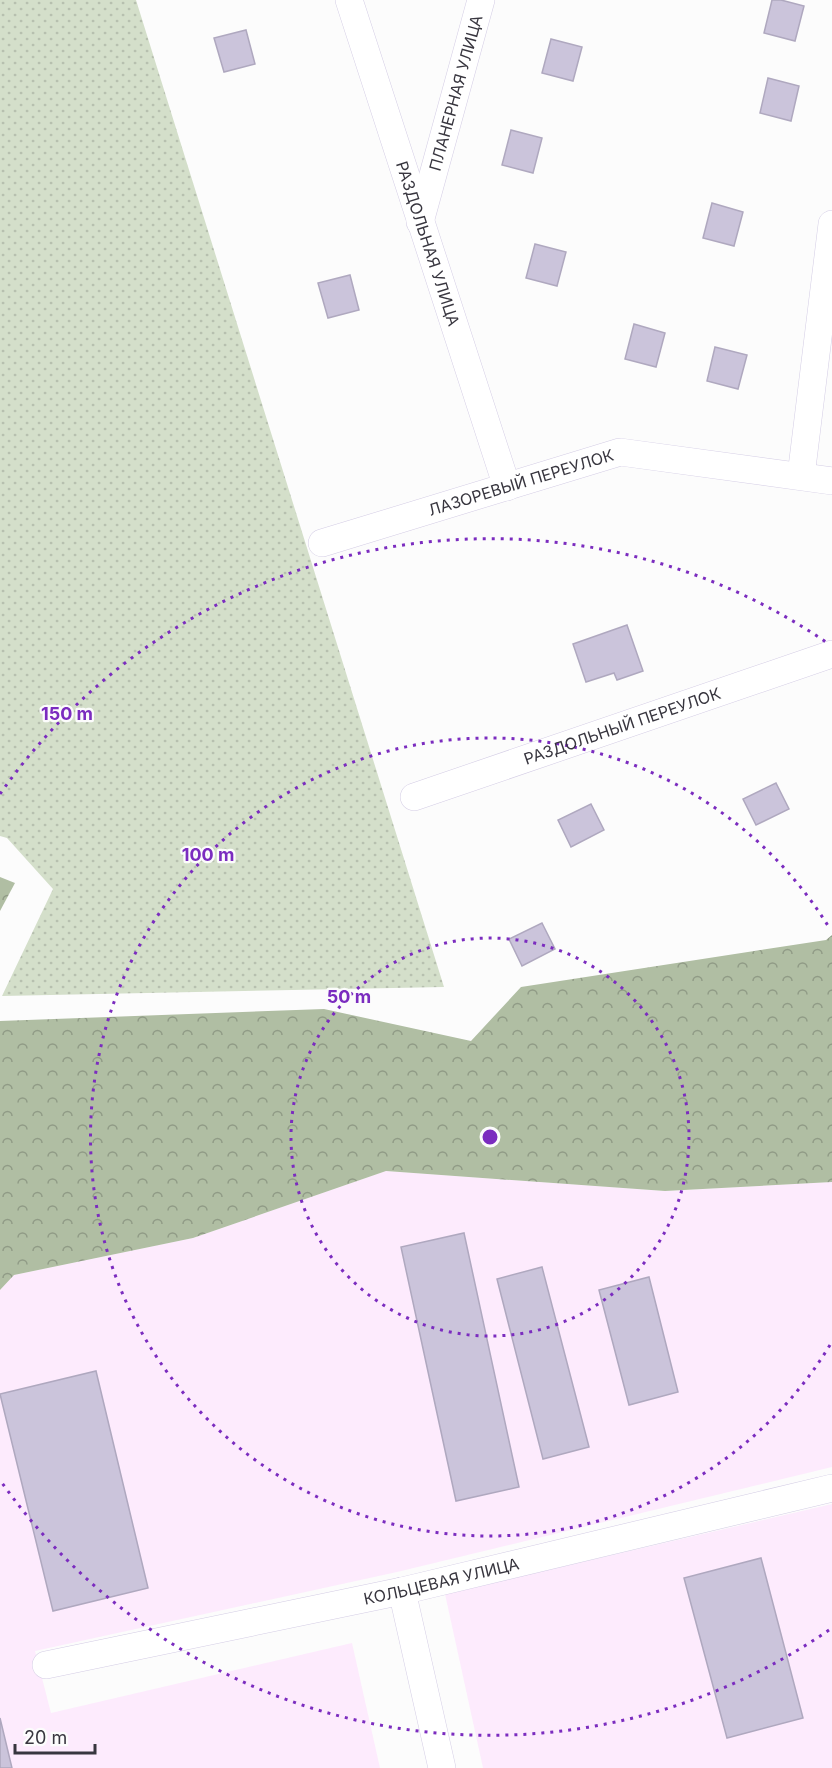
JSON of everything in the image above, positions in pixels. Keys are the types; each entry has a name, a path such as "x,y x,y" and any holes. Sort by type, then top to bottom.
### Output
{"street":[{"name":"РАЗДОЛЬНАЯ УЛИЦА","path":"348,0 507,487"},
{"name":"ПЛАНЕРНАЯ УЛИЦА","path":"420,222 481,0"},
{"path":"801,476 832,224"},
{"name":"ЛАЗОРЕВЫЙ ПЕРЕУЛОК","path":"322,543 620,452 832,481"},
{"name":"РАЗДОЛЬНЫЙ ПЕРЕУЛОК","path":"414,797 832,654"},
{"name":"КОЛЬЦЕВАЯ УЛИЦА","path":"46,1665 402,1591 832,1488"},
{"path":"402,1591 442,1768"}],"shaded area":[{"path":"386,1171 665,1191 832,1182 832,1467 397,1572 35,1651 51,1713 352,1643 380,1768 0,1768 0,1290 14,1275 193,1238"},
{"path":"832,1504 832,1768 483,1768 445,1594"}],"green space":[{"path":"0,0 136,0 444,987 2,996 53,889 7,838 0,836"},
{"path":"0,877 15,883 0,911"},
{"path":"832,935 832,1182 665,1191 386,1171 193,1238 14,1275 0,1290 0,1021 324,1009 471,1041 521,987 826,940"}],"building":[{"path":"772,0 804,6 795,41 764,33"},
{"path":"246,30 255,64 224,72 214,38"},
{"path":"551,39 582,47 573,81 542,73"},
{"path":"768,78 799,86 791,121 760,113"},
{"path":"511,130 542,138 533,173 502,165"},
{"path":"712,203 743,212 734,246 703,238"},
{"path":"535,244 566,252 557,286 526,278"},
{"path":"350,275 359,310 328,318 318,283"},
{"path":"634,324 665,333 656,367 625,359"},
{"path":"715,347 747,355 738,389 707,381"},
{"path":"627,625 643,671 617,680 614,673 586,682 573,644"},
{"path":"776,783 789,809 756,825 743,799"},
{"path":"591,804 604,830 571,847 558,820"},
{"path":"542,923 555,949 522,966 509,939"},
{"path":"464,1233 519,1487 456,1501 401,1247"},
{"path":"542,1267 589,1447 543,1459 497,1279"},
{"path":"649,1277 678,1392 629,1405 599,1290"},
{"path":"96,1371 148,1588 53,1611 0,1394"},
{"path":"761,1558 803,1718 727,1738 684,1578"},
{"path":"0,1718 12,1768 0,1768"}]}
